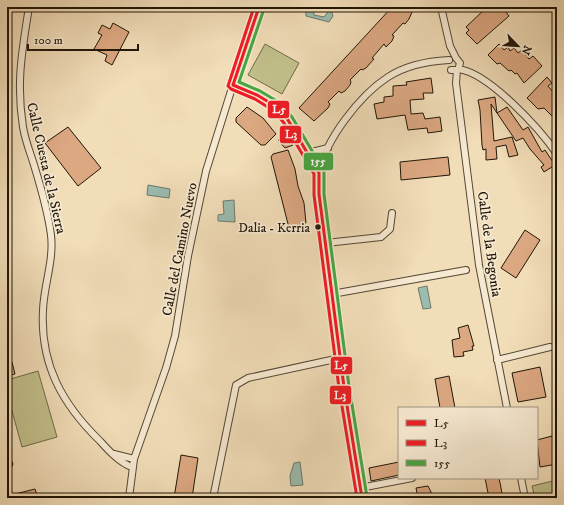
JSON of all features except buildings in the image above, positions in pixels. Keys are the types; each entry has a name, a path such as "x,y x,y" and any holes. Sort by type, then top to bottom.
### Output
{"street":[{"name":"Calle Cuesta de la Sierra","path":"29,7 21,56 18,92 23,129 46,209 51,240 52,257 43,309 43,334 47,359 59,390 80,421 121,462 132,467"},
{"name":"Calle del Camino Nuevo","path":"129,498 134,459 171,351 194,222 206,171 259,7"},
{"path":"441,7 452,59 447,65 455,70 478,77 512,102 557,154"},
{"path":"362,498 340,358 319,194 319,173 328,148 356,106 368,93 388,77 423,64 452,59 460,63 455,70"},
{"name":"Calle de la Begonia","path":"455,70 479,265 507,407"},
{"path":"233,86 258,95 277,107 291,124 319,173"},
{"path":"307,151 316,151 328,148"},
{"path":"326,243 381,237 390,229 392,213"},
{"path":"332,294 466,270"},
{"path":"497,360 550,347"},
{"path":"213,498 236,385 248,378 340,358"},
{"path":"114,454 134,459"},
{"path":"360,488 407,479"},
{"path":"521,479 525,498"}],"shaded area":[{"path":"312,7 316,7 313,9 314,15 324,17 328,12 328,7 330,7 333,16 329,22 306,16 306,11"},
{"path":"265,44 299,63 282,94 248,75"},
{"path":"148,185 170,189 169,198 147,195"},
{"path":"234,200 235,222 218,221 218,215 224,214 223,201"},
{"path":"427,286 431,308 423,309 418,288"},
{"path":"38,371 57,437 22,447 7,393 7,380"},
{"path":"300,462 303,485 291,486 290,476 294,463"},
{"path":"557,480 557,498 535,498 532,486"}],"transit line":[{"name":"L3","path":"254,7 228,86 231,89 255,99 274,111 284,123 314,174 314,195 339,388 357,498"},
{"name":"L5","path":"259,7 233,85 257,95 277,107 288,120 319,173 319,194 344,387 362,498"},
{"name":"155","path":"264,9 239,82 260,91 280,103 292,117 324,171 324,194 349,386 367,497"}],"place":[{"name":"Dalia - Kerria","path":"318,227"}]}
